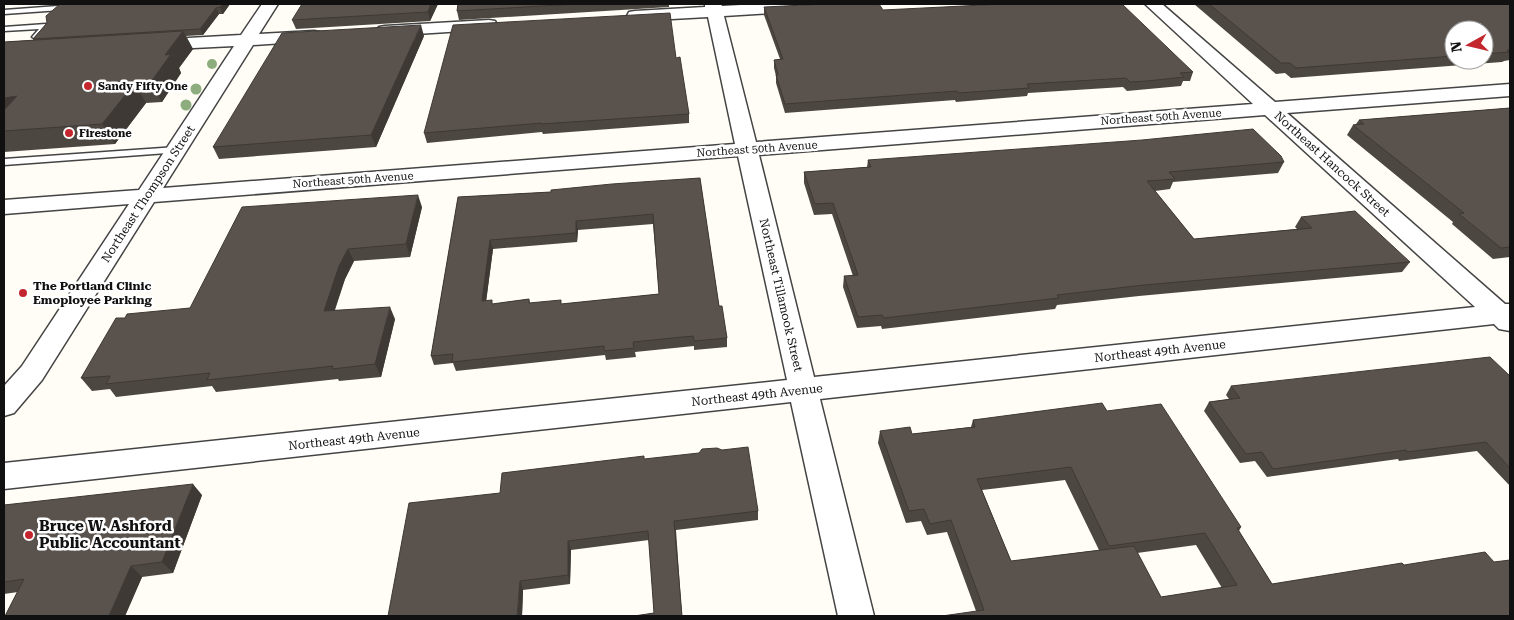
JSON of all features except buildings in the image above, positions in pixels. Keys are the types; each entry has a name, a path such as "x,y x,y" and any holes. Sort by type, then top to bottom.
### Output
{"street":[{"name":"Northeast Thompson Street","path":"4,406 32,374 270,4"},
{"path":"615,17 714,8 839,4"},
{"name":"Northeast Hancock Street","path":"1153,4 1506,317"},
{"name":"Northeast Tillamook Street","path":"714,8 856,616"},
{"path":"366,32 505,24"},
{"path":"140,46 326,35"},
{"name":"Northeast 50th Avenue","path":"4,207 1510,90"},
{"name":"Northeast 49th Avenue","path":"4,476 802,390 1506,317"}],"lane":[{"path":"4,12 58,8"},
{"path":"4,29 46,26 35,50"},
{"path":"4,162 176,150"}],"place":[{"name":"Sandy Fifty One","path":"88,86"},
{"name":"Firestone","path":"69,133"},
{"name":"The Portland Clinic Emoployee Parking","path":"23,293"},
{"name":"Bruce W. Ashford Public Accountant","path":"29,535"}]}
